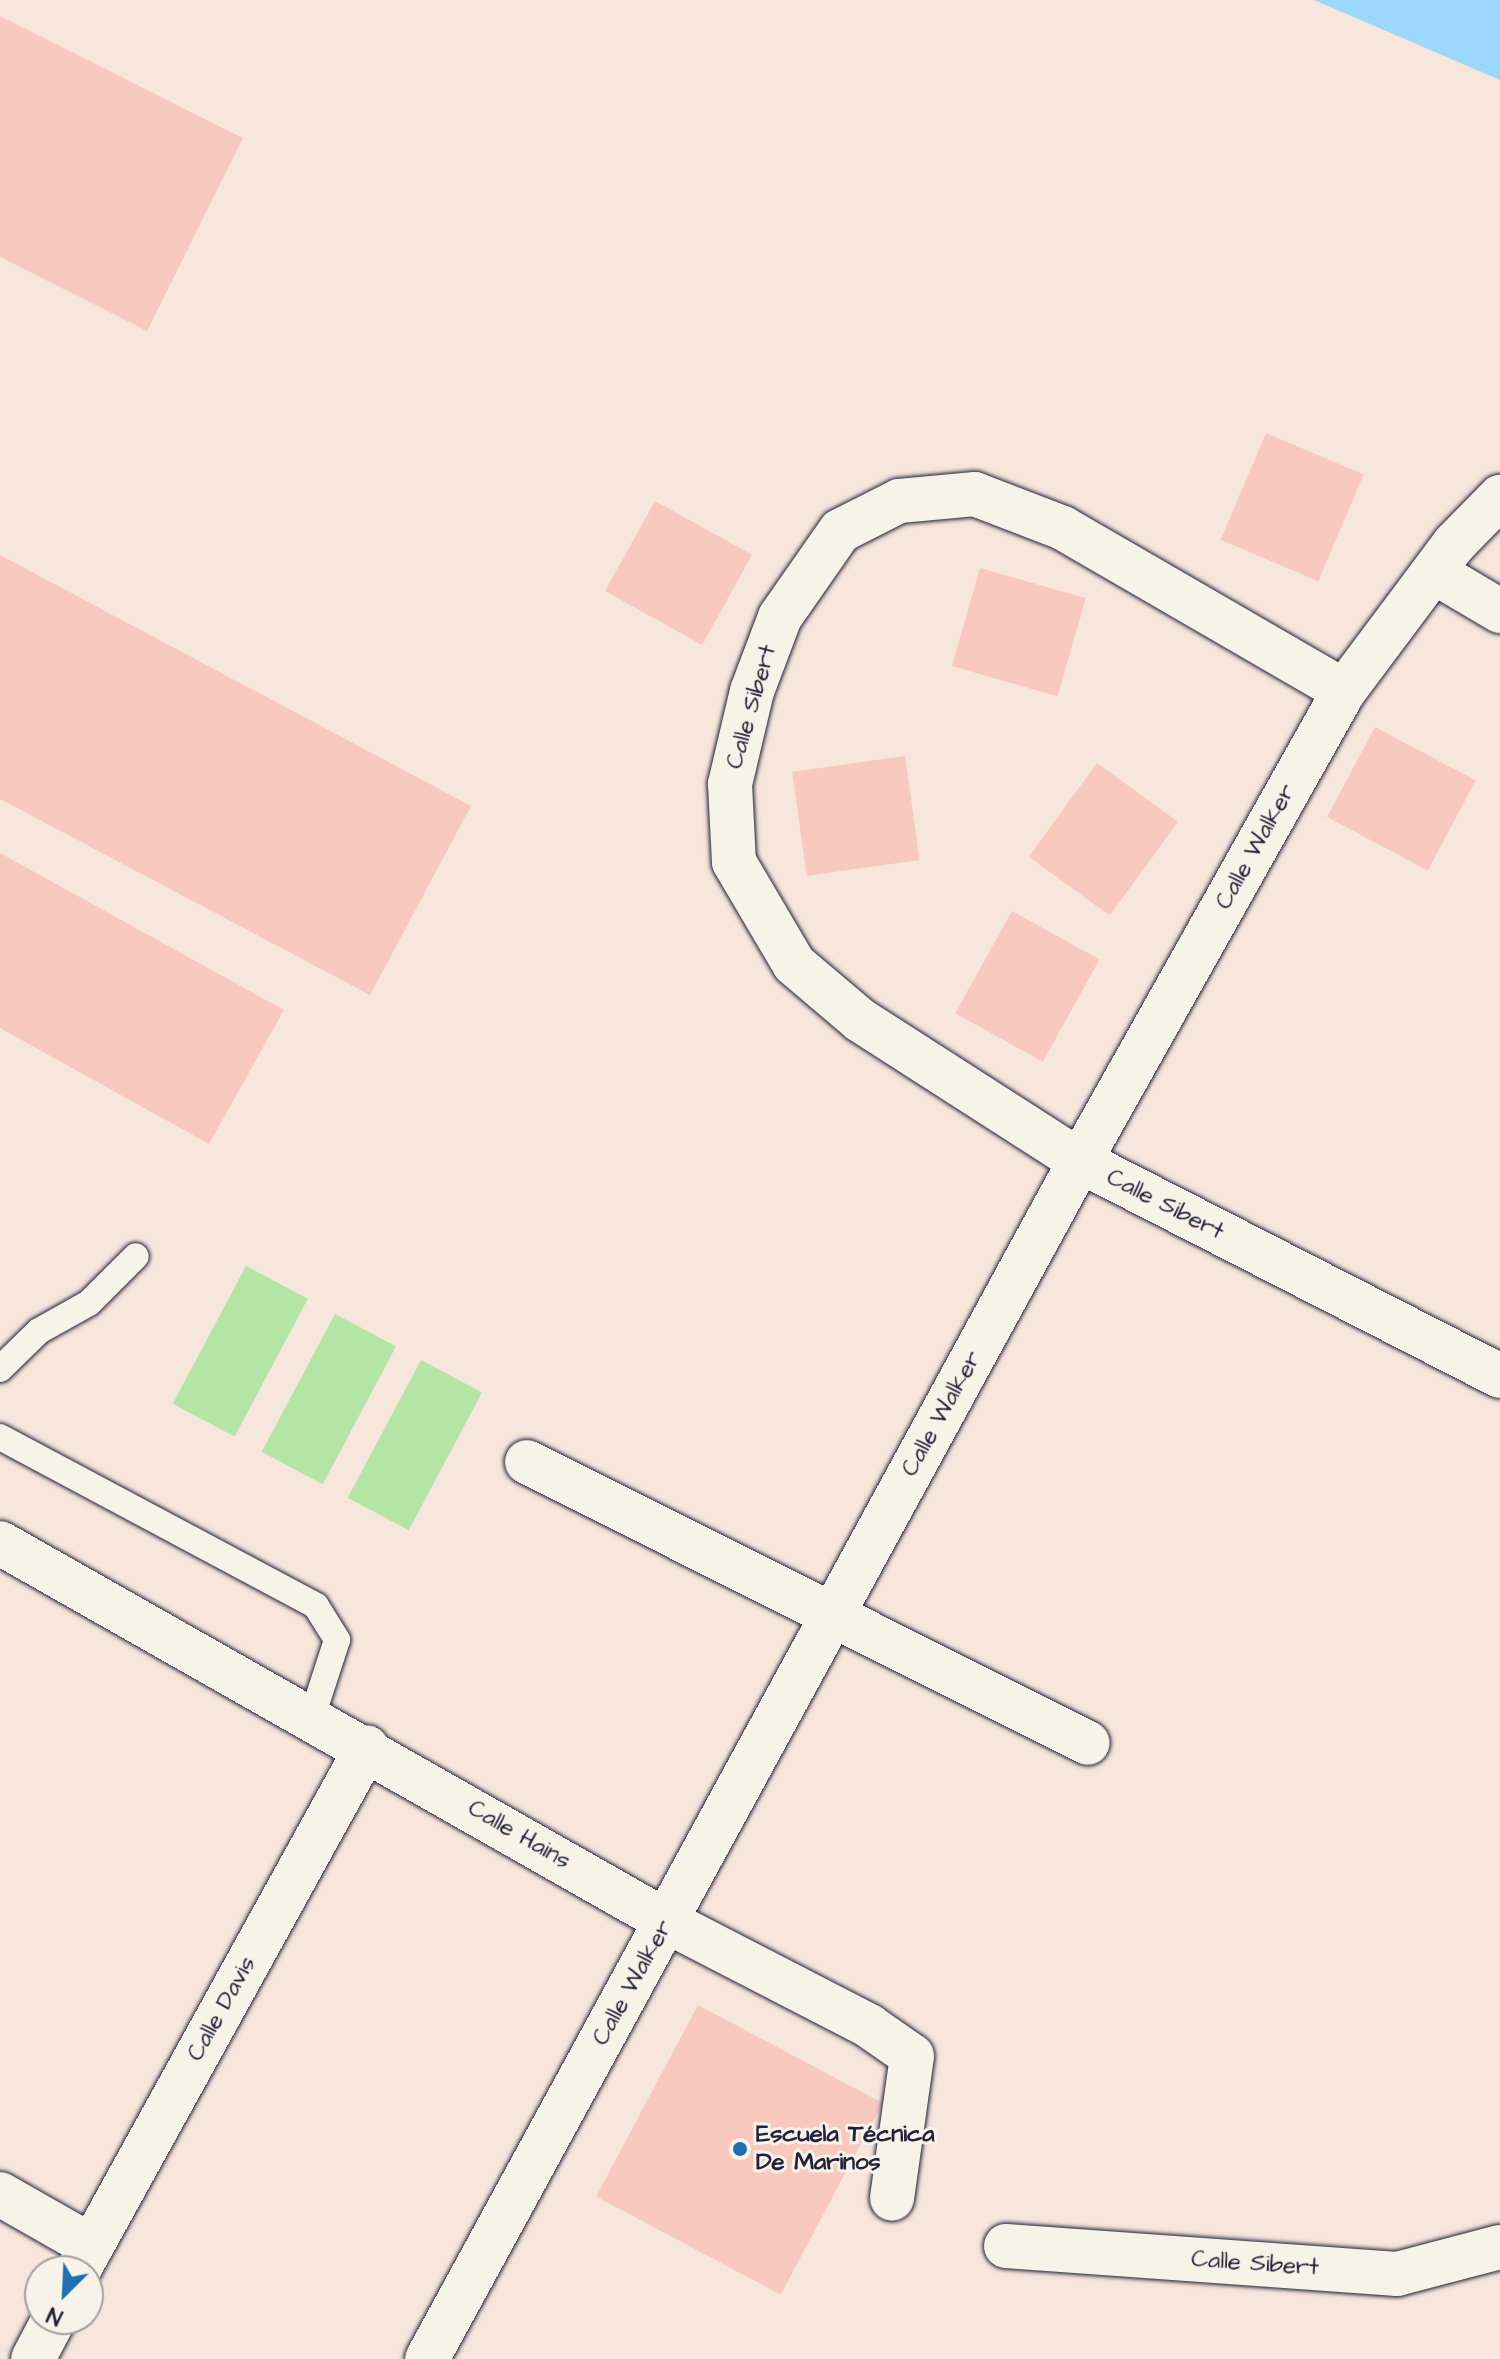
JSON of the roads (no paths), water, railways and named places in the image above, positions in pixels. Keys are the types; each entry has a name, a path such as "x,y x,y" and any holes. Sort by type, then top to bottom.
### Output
{"street":[{"name":"Calle Sibert","path":"1344,691 1063,528 975,494 899,501 840,531 780,617 752,691 730,784 734,862 794,964 860,1020 1080,1161 1500,1376"},
{"name":"Calle Walker","path":"427,2359 1080,1161 1344,691 1434,572 1500,497"},
{"path":"1434,572 1500,611"},
{"path":"527,1462 831,1618 1088,1743"},
{"name":"Calle Hains","path":"0,1543 367,1747 666,1921 869,2026 912,2056 892,2199"},
{"name":"Calle Davis","path":"87,2255 367,1747"},
{"path":"0,2194 80,2255"},
{"name":"Calle Sibert","path":"1006,2246 1397,2274 1500,2247"},
{"path":"33,2359 46,2335"}],"lane":[{"path":"0,1369 39,1331 89,1303 136,1256"},
{"path":"0,1437 316,1606 337,1640 312,1717"}],"water":[{"path":"1314,0 1500,0 1500,80"}],"place":[{"name":"Escuela Técnica De Marinos","path":"740,2149"}]}
